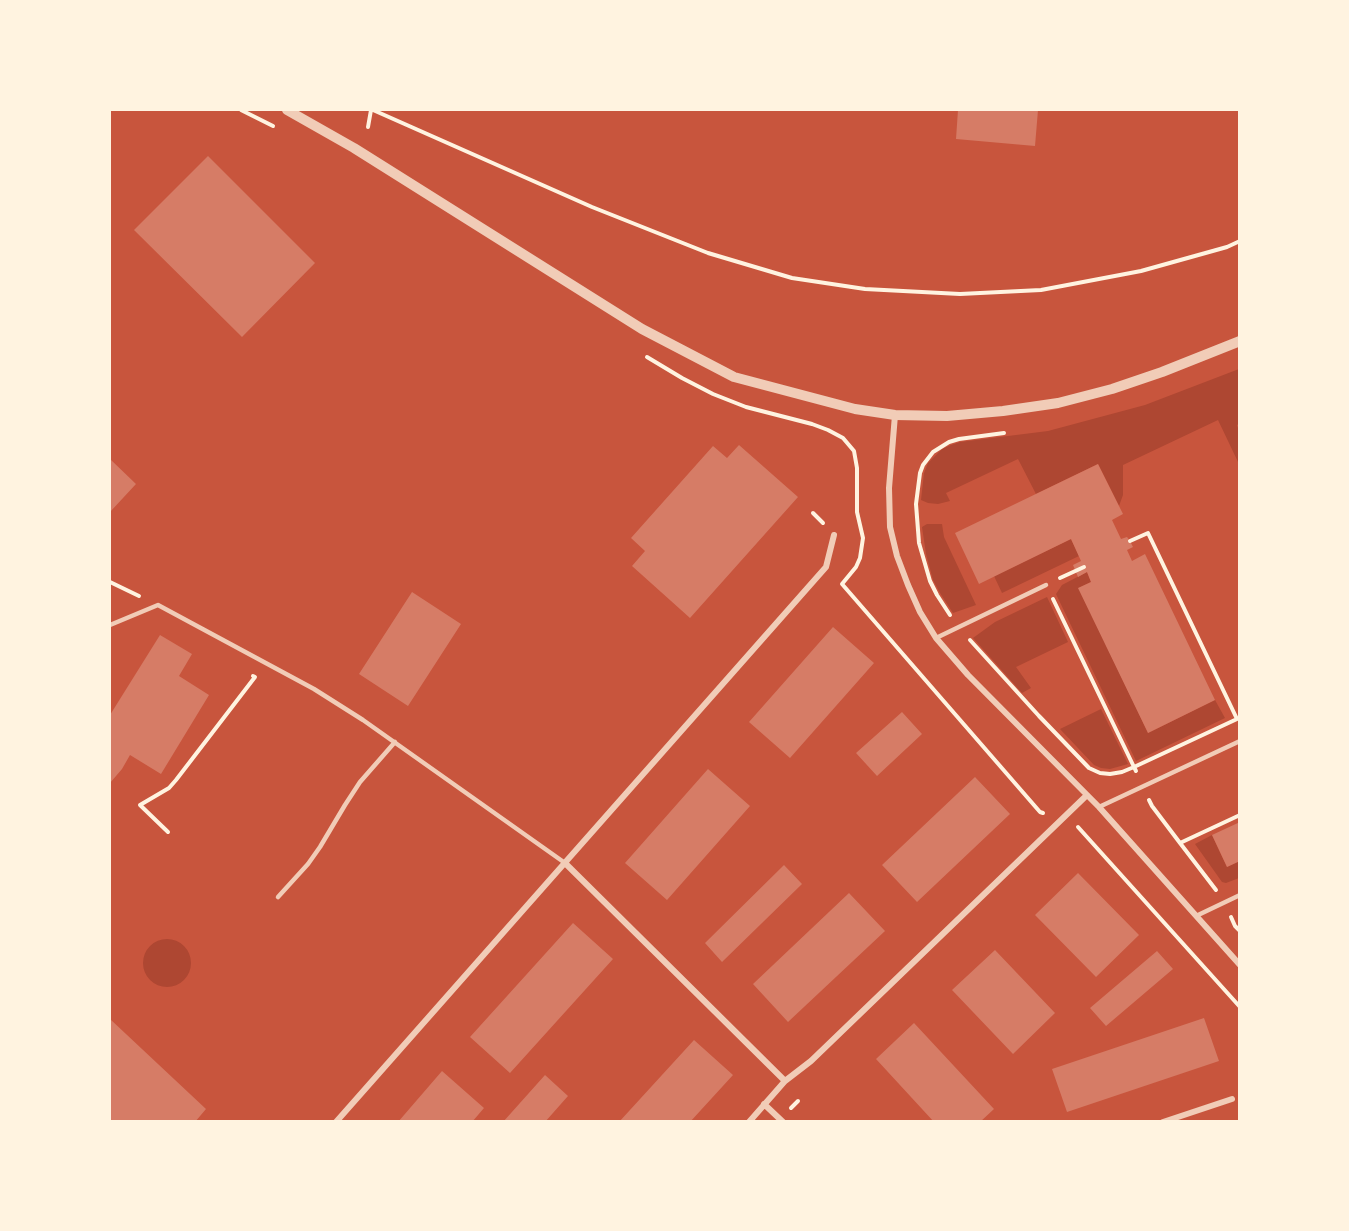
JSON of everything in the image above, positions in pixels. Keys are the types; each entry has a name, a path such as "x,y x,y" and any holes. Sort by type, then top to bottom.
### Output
{"street":[{"path":"287,110 354,148 642,329 734,377 855,409 895,415 959,415 1058,403 1112,389 1162,372 1239,341"},
{"path":"895,415 889,488 890,527 897,556 908,585 920,612 936,638 975,682 1087,795 1239,965"},
{"path":"336,1122 826,567 834,535"},
{"path":"749,1122 785,1081 811,1061 1087,795"},
{"path":"565,863 785,1081"},
{"path":"1163,1122 1232,1099"},
{"path":"764,1104 783,1122"}],"lane":[{"path":"936,638 1046,585"},
{"path":"110,625 158,605 314,689 363,720 565,863"},
{"path":"1098,807 1239,741"},
{"path":"278,897 308,864 360,782 395,742"},
{"path":"1196,916 1239,895"}],"path":[{"path":"368,127 372,110 592,207 708,253 792,278 865,289 960,294 1041,290 1141,271 1239,241"},
{"path":"857,468 857,512 861,528 862,549 856,567 842,584 1040,812 1052,816 1066,814 1239,1007"},
{"path":"920,473 915,504 919,543 926,570 943,605 958,627 1039,716 1089,768 1100,773 1122,772 1238,718 1148,533 1130,542"},
{"path":"1084,567 1046,585 1152,806 1215,887 1239,931"},
{"path":"110,582 158,605"},
{"path":"168,832 140,805 169,788 255,677"},
{"path":"1180,843 1239,815"}],"shaded area":[{"path":"1239,369 1240,423 1237,425 1239,464 1218,420 1123,465 1123,495 1119,506 1098,464 1036,494 1018,459 946,493 950,501 938,504 921,500 924,473 928,463 942,449 951,445 1048,431 1145,405"},
{"path":"927,524 942,524 944,537 976,605 953,613 940,593 933,580 926,554 922,527"},
{"path":"1071,539 1079,556 1002,593 994,576"},
{"path":"1087,572 1091,582 1079,588 1148,733 1215,700 1225,718 1136,761 1056,594 1062,585"},
{"path":"1047,597 1068,642 1016,667 1031,688 1022,693 973,638 995,622"},
{"path":"1101,709 1128,764 1110,769 1094,765 1060,729"},
{"path":"1212,835 1227,867 1239,861 1239,878 1226,883 1222,882 1195,844"},
{"path":"162,939 172,939 184,946 191,958 191,968 184,980 172,987 162,987 147,976 143,968 143,958 154,943"}],"building":[{"path":"958,110 1038,110 1035,146 956,139"},
{"path":"208,156 315,263 242,337 134,230"},
{"path":"739,445 798,497 690,618 632,566 645,551 631,538 713,446 727,458"},
{"path":"110,459 136,484 110,512"},
{"path":"1098,464 1123,514 1112,520 1121,539 1127,537 1133,547 1127,550 1132,561 1145,554 1215,700 1148,733 1078,588 1091,582 1087,572 1078,577 1073,565 1081,561 1071,539 979,584 955,533"},
{"path":"412,592 461,624 408,706 359,674"},
{"path":"833,627 874,663 790,758 749,722"},
{"path":"160,635 192,654 179,676 209,695 161,774 130,755 110,783 110,715"},
{"path":"902,712 922,734 877,776 856,753"},
{"path":"708,769 750,806 667,900 625,863"},
{"path":"975,777 1010,814 917,902 882,865"},
{"path":"1240,822 1240,861 1227,867 1212,835"},
{"path":"784,865 802,884 722,962 705,943"},
{"path":"1078,873 1139,935 1096,977 1035,915"},
{"path":"849,893 885,931 788,1022 753,984"},
{"path":"573,923 613,959 510,1073 470,1037"},
{"path":"995,950 1055,1013 1013,1054 952,990"},
{"path":"1157,951 1173,969 1106,1026 1090,1008"},
{"path":"1204,1018 1219,1061 1067,1112 1052,1069"},
{"path":"110,1019 206,1109 195,1122 110,1122"},
{"path":"914,1023 994,1109 980,1122 934,1122 876,1059"},
{"path":"694,1040 733,1075 690,1122 619,1122"},
{"path":"442,1071 484,1108 472,1122 398,1122"},
{"path":"545,1075 568,1096 545,1122 503,1122"}]}
